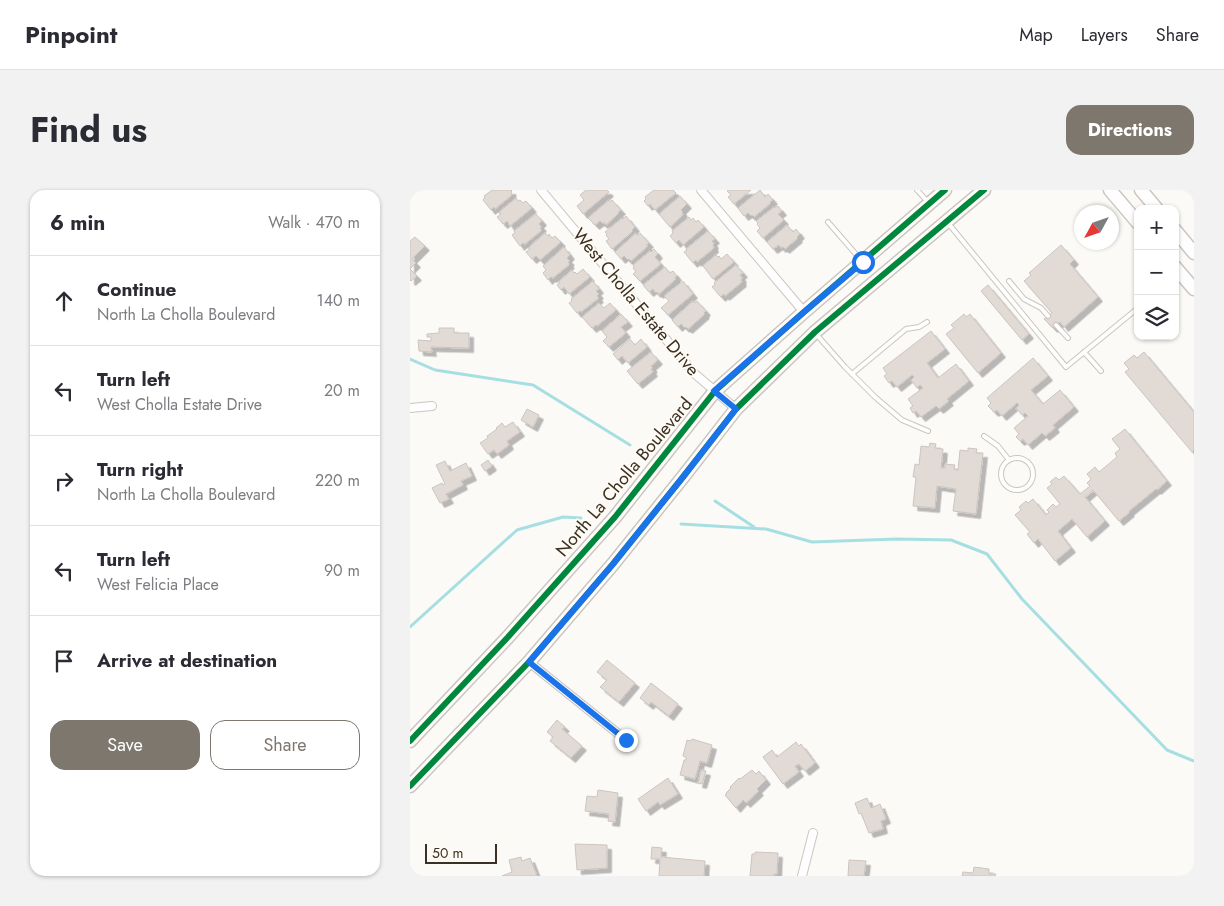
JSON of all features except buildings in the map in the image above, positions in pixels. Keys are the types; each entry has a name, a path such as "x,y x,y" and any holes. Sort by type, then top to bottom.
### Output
{"main road":[{"name":"North La Cholla Boulevard","path":"410,741 508,637 615,517 714,391 945,190"},
{"path":"410,786 529,662 613,564 736,409 815,332 984,190"},
{"path":"1110,190 1134,218"},
{"path":"1141,190 1154,205"},
{"path":"1179,235 1194,253"},
{"path":"1179,274 1194,289"}],"street":[{"name":"West Cholla Estate Drive","path":"541,190 695,374 736,409"},
{"path":"701,190 804,312"},
{"path":"410,408 432,406"},
{"path":"529,662 626,740"},
{"path":"802,876 813,833"}],"lane":[{"path":"917,190 929,204"},
{"path":"828,222 863,262"},
{"path":"947,222 1066,367 1134,311"},
{"path":"1009,280 1024,300 1041,308 1048,316"},
{"path":"852,374 906,328 920,327 926,322"},
{"path":"1056,325 1068,338"},
{"path":"815,332 874,398 902,420 928,431"},
{"path":"1084,352 1101,371"},
{"path":"984,436 998,446 1009,460"},
{"path":"1020,458 1030,465 1033,475 1031,481 1024,489 1009,488 1002,481 1002,466 1009,460 1020,458"}],"waterway":[{"path":"410,359 435,370 533,385 630,445"},
{"path":"715,501 754,527"},
{"path":"410,627 517,530 563,517 581,518"},
{"path":"681,524 766,529 812,542 897,539 951,540 987,554 1022,599 1167,750 1194,761"}],"cycle path":[{"path":"410,741 508,637 615,517 715,391 945,190"},
{"path":"410,786 529,662 613,564 736,409 815,332 984,190"}],"route":[{"path":"626,740 529,662 613,564 736,409 714,391 863,262"}]}
